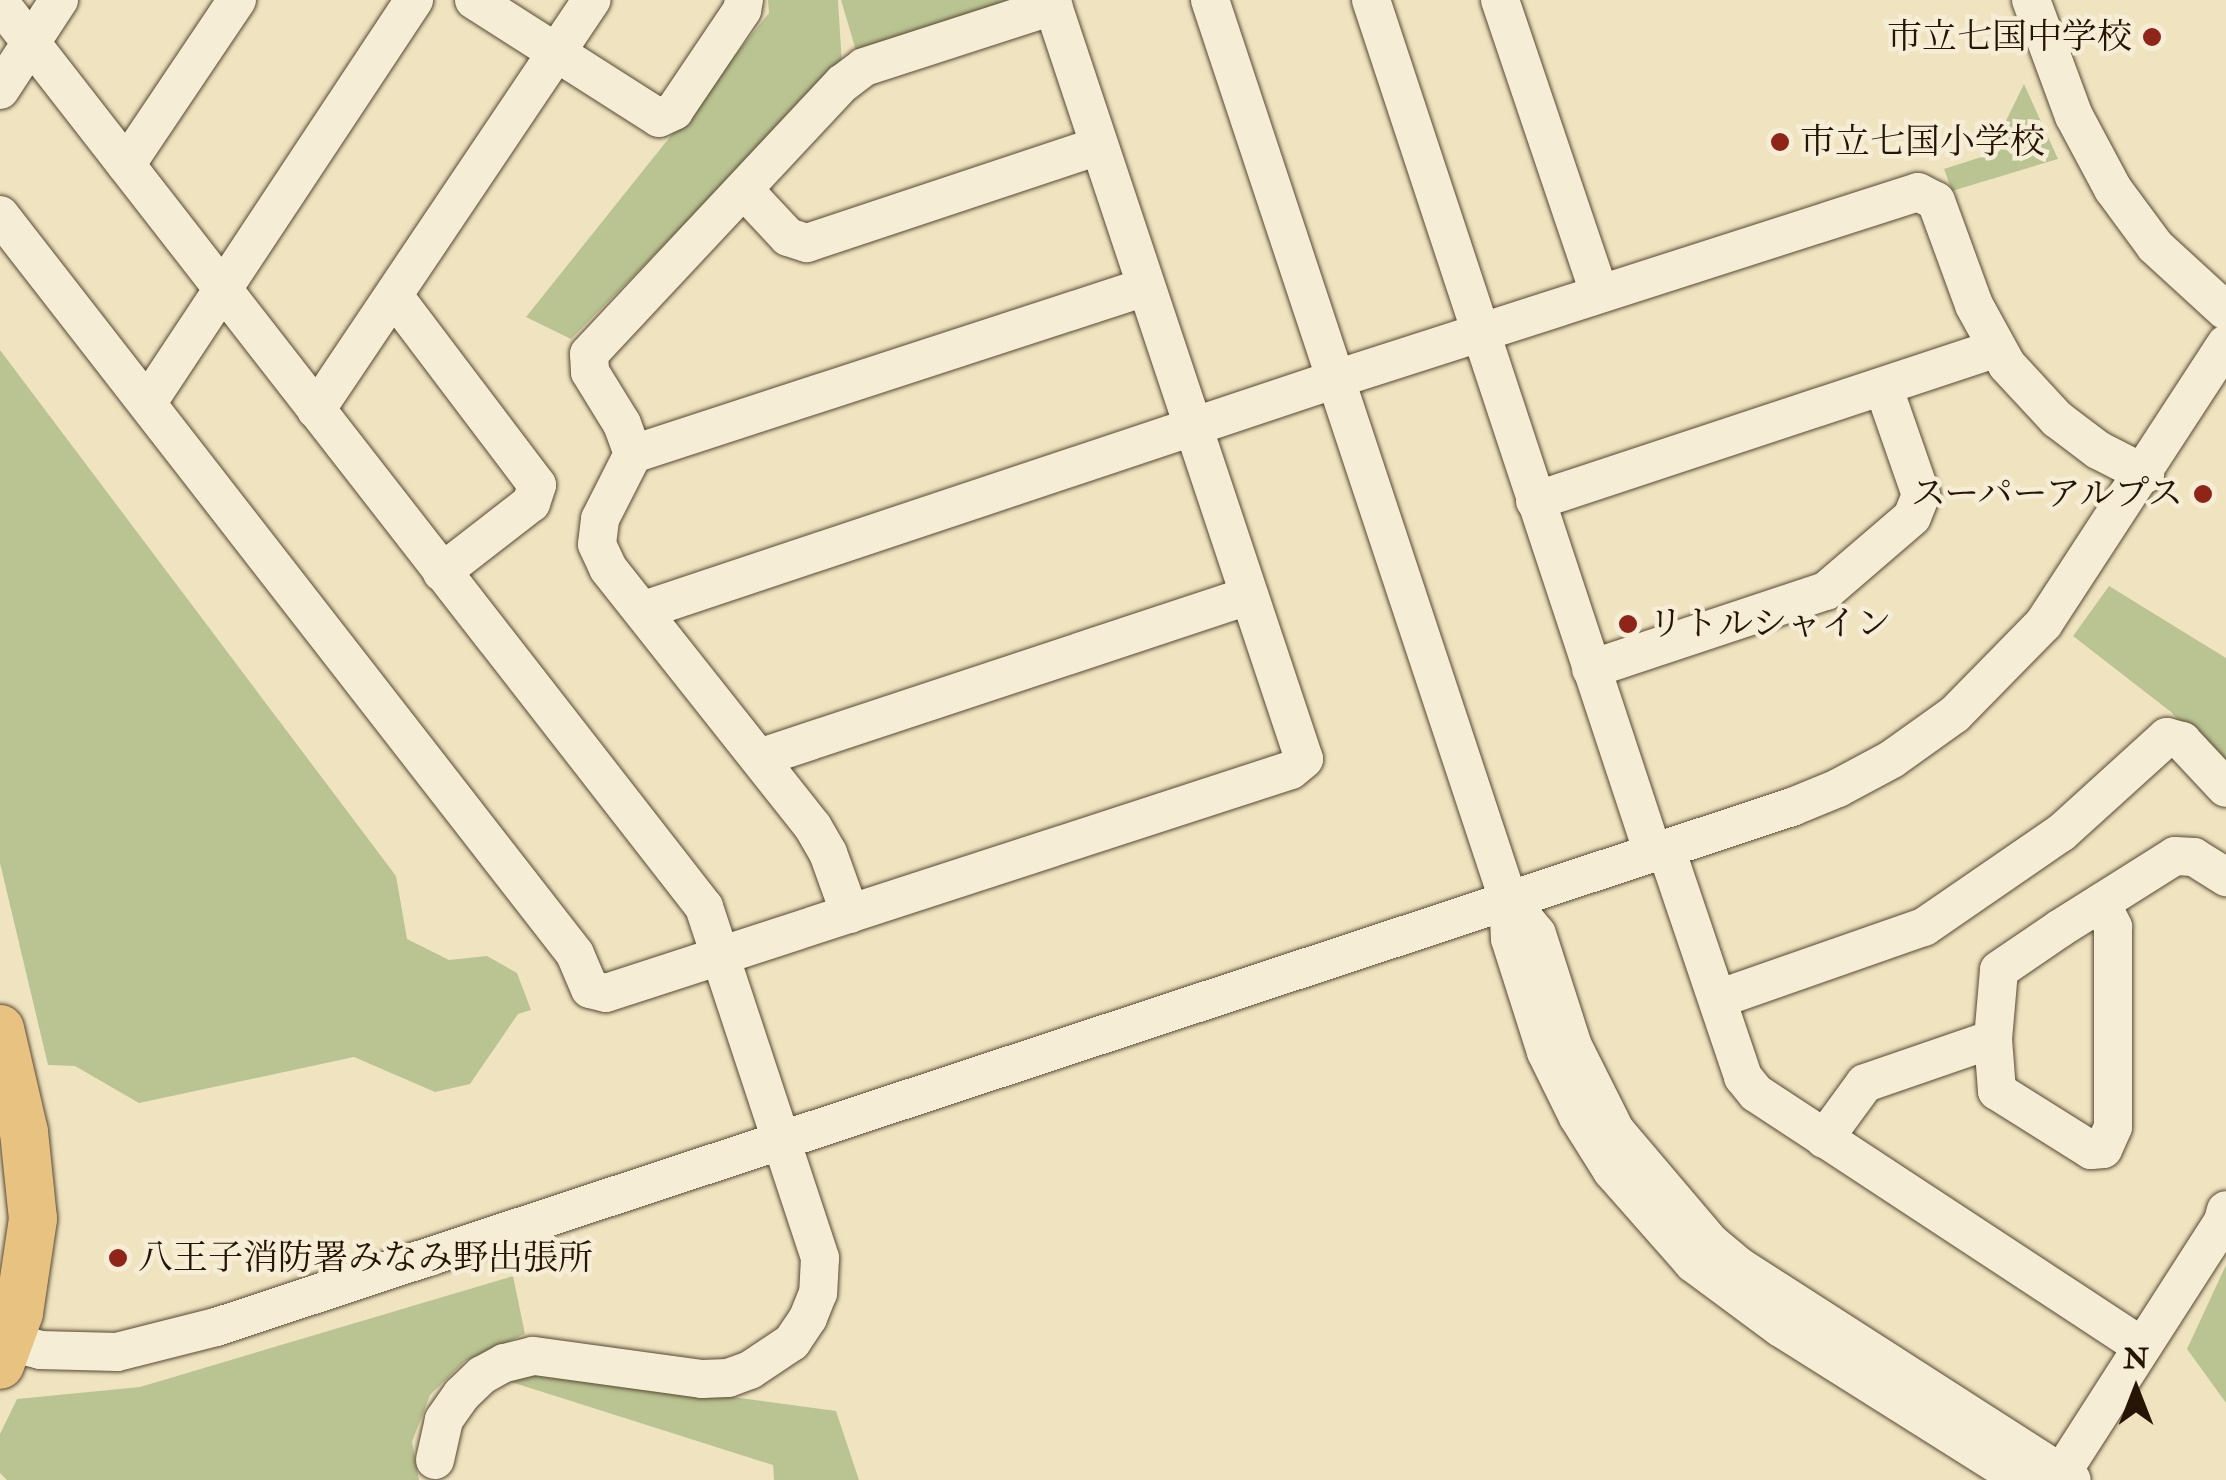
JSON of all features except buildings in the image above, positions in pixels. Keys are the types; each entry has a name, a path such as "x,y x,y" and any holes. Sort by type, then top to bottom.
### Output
{"main road":[{"path":"0,1030 24,1132 33,1219 26,1284 5,1354"}],"street":[{"path":"0,90 59,0"},
{"path":"126,164 237,0"},
{"path":"148,402 414,0"},
{"path":"474,0 651,116 668,116 742,10 744,0"},
{"path":"316,410 592,0"},
{"path":"1210,0 1508,899 1510,938 1546,1052 1578,1117 1612,1171 1652,1219 1693,1263 1733,1296 2022,1480"},
{"path":"1370,0 1592,669 1750,1085 1770,1106 2140,1344"},
{"path":"1500,0 1598,293"},
{"path":"2031,0 2074,116 2113,189 2155,246 2226,311"},
{"path":"0,3 704,906 820,1258 818,1293 792,1342 750,1370 728,1378 532,1356 504,1363 482,1375 462,1394 444,1420 434,1460"},
{"path":"0,215 575,954 590,989 606,994 721,958 1298,766 1304,759 1052,3 864,67 843,84 590,354 590,372 622,424 633,454"},
{"path":"745,191 788,237 807,243 1099,146"},
{"path":"644,610 1192,426 1918,192 1936,202 1994,348 2056,418 2098,450 2144,474"},
{"path":"850,914 828,853 813,827 608,568 597,544 600,518 633,454 1145,287"},
{"path":"394,296 536,484 531,502 442,572"},
{"path":"5,1354 85,1354 144,1347 782,1141 1659,851 1838,788 1892,759 1954,714 2044,623 2226,344"},
{"path":"1535,501 1994,348"},
{"path":"1592,669 1826,591 1912,516 1921,495 1883,386"},
{"path":"759,758 1248,596"},
{"path":"1718,999 1924,927 2061,833 2166,737 2182,741 2226,788"},
{"path":"2102,903 2113,928 2113,1128 2103,1149 2081,1146 2002,1098 1993,1080 1999,970 2102,903 2181,854 2194,856 2226,876"},
{"path":"1508,899 1537,934 1574,1046 1615,1130 1710,1242 1740,1267 2064,1478 2140,1344 2223,1221 2226,1210"},
{"path":"1824,1139 1865,1083 1993,1038"}],"green space":[{"path":"768,0 838,0 842,65 571,339 526,317 769,13"},
{"path":"841,0 1026,0 857,54"},
{"path":"2024,84 2058,159 1952,191 1944,169 2000,151 1999,135"},
{"path":"0,350 396,876 407,939 449,960 487,956 517,973 531,1010 518,1014 470,1084 435,1092 354,1057 139,1103 75,1066 48,1065 0,863"},
{"path":"2109,586 2226,658 2226,772 2171,712 2073,636"},
{"path":"2226,1265 2226,1403 2187,1349"},
{"path":"513,1276 525,1334 465,1361 430,1395 412,1442 419,1480 7,1480 0,1473 0,1434 17,1399 140,1387"},
{"path":"530,1370 836,1411 859,1480 774,1480 773,1465 508,1381"}],"place":[{"name":"市立七国中学校","path":"2152,37"},
{"name":"市立七国小学校","path":"1780,142"},
{"name":"スーパーアルプス","path":"2203,494"},
{"name":"リトルシャイン","path":"1628,624"},
{"name":"八王子消防署みなみ野出張所","path":"118,1258"}]}
